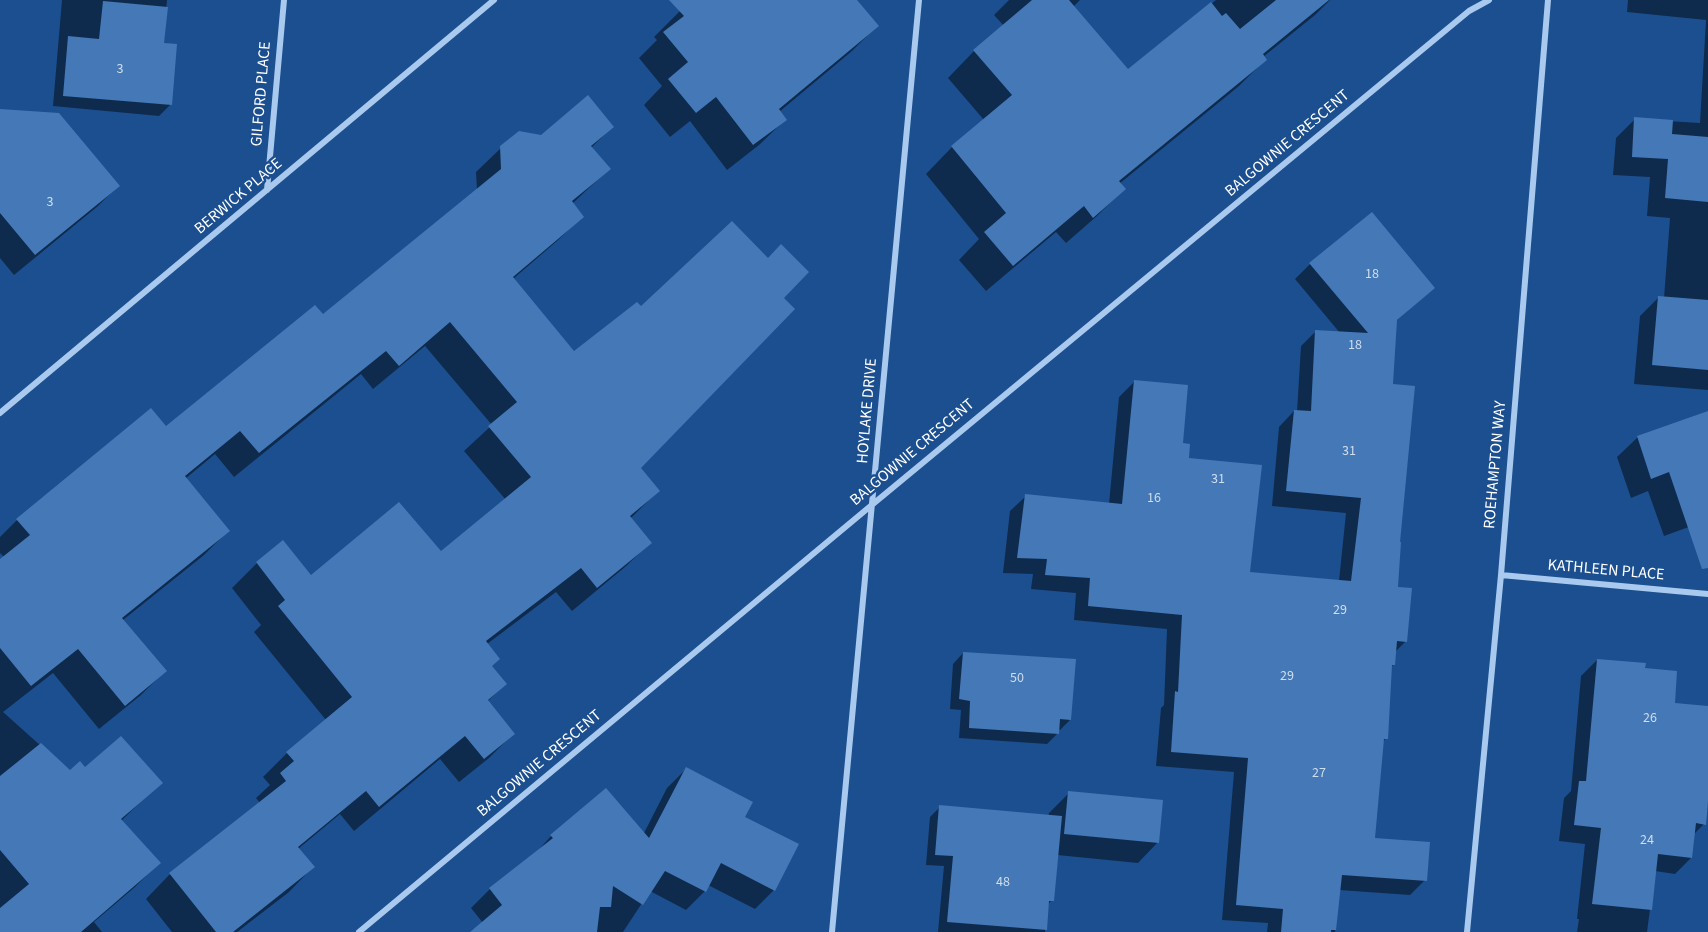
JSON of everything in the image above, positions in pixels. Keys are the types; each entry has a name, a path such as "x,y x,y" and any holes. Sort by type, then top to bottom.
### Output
{"street":[{"name":"GILFORD PLACE","path":"267,190 284,0"},
{"name":"BERWICK PLACE","path":"0,413 494,0"},
{"name":"HOYLAKE DRIVE","path":"832,932 919,0"},
{"name":"BALGOWNIE CRESCENT","path":"359,932 1469,11 1489,0"},
{"name":"ROEHAMPTON WAY","path":"1467,932 1501,575 1548,0"},
{"name":"KATHLEEN PLACE","path":"1501,575 1708,594"}],"building":[{"path":"669,0 857,0 879,26 779,109 787,120 753,145 716,97 696,113 668,79 688,62 663,32 684,16"},
{"path":"1032,0 1069,0 1128,69 1211,2 1222,16 1226,13 1240,29 1276,0 1329,0 1263,54 1267,60 1119,181 1126,189 1093,218 1084,206 1013,266 984,232 1006,213 951,146 1012,95 973,50"},
{"path":"103,1 168,7 164,43 177,44 172,105 63,96 68,36 99,39"},
{"path":"588,95 614,127 591,146 611,169 572,201 584,217 513,277 574,351 637,302 641,306 732,221 768,258 781,244 809,272 784,298 795,309 641,468 660,491 630,516 652,543 597,588 581,568 486,641 500,659 492,666 507,684 488,700 515,734 484,759 465,736 379,807 366,791 298,847 315,867 233,932 216,932 169,873 286,781 280,773 294,761 286,752 352,697 278,606 285,600 256,562 283,540 311,575 399,502 441,551 531,477 488,426 517,402 450,322 399,366 386,351 259,453 240,431 185,476 230,531 122,618 167,671 125,706 78,649 31,686 0,648 0,559 30,535 16,519 151,408 166,426 315,305 323,314 501,169 500,146 519,131 541,135"},
{"path":"0,109 59,113 120,186 35,255 0,213"},
{"path":"1634,117 1673,120 1672,134 1708,137 1708,202 1665,198 1668,159 1632,157"},
{"path":"1372,212 1435,288 1397,320 1393,384 1415,386 1398,587 1412,588 1407,642 1397,641 1395,665 1392,665 1388,739 1384,739 1375,838 1430,842 1427,881 1342,875 1336,930 1331,930 1331,932 1281,932 1283,909 1236,905 1248,758 1171,752 1175,691 1178,692 1182,615 1088,606 1090,578 1045,575 1047,559 1017,558 1025,494 1122,504 1134,380 1188,385 1183,443 1190,444 1189,458 1262,465 1250,572 1351,581 1361,498 1286,491 1294,410 1311,411 1315,330 1368,333 1309,263"},
{"path":"1658,296 1708,300 1708,370 1652,365"},
{"path":"1708,411 1708,568 1702,569 1669,472 1651,479 1637,436"},
{"path":"963,652 1076,659 1071,720 1060,719 1059,734 969,728 970,701 959,699"},
{"path":"1597,659 1646,663 1645,668 1677,671 1675,703 1708,706 1706,825 1696,823 1692,858 1658,854 1652,910 1592,904 1601,828 1574,825 1579,781 1586,781"},
{"path":"121,736 163,783 121,819 161,863 81,932 0,932 0,908 29,884 0,850 0,776 41,743 70,770 80,761 85,767"},
{"path":"686,767 753,802 745,817 799,844 775,891 721,863 706,892 665,871 643,905 613,886 611,907 600,907 597,932 470,932 502,905 489,888 553,838 550,835 606,788 649,838"},
{"path":"1068,791 1163,800 1159,843 1064,834"},
{"path":"939,805 1062,816 1054,901 1049,901 1047,930 947,922 953,856 935,855"}]}
